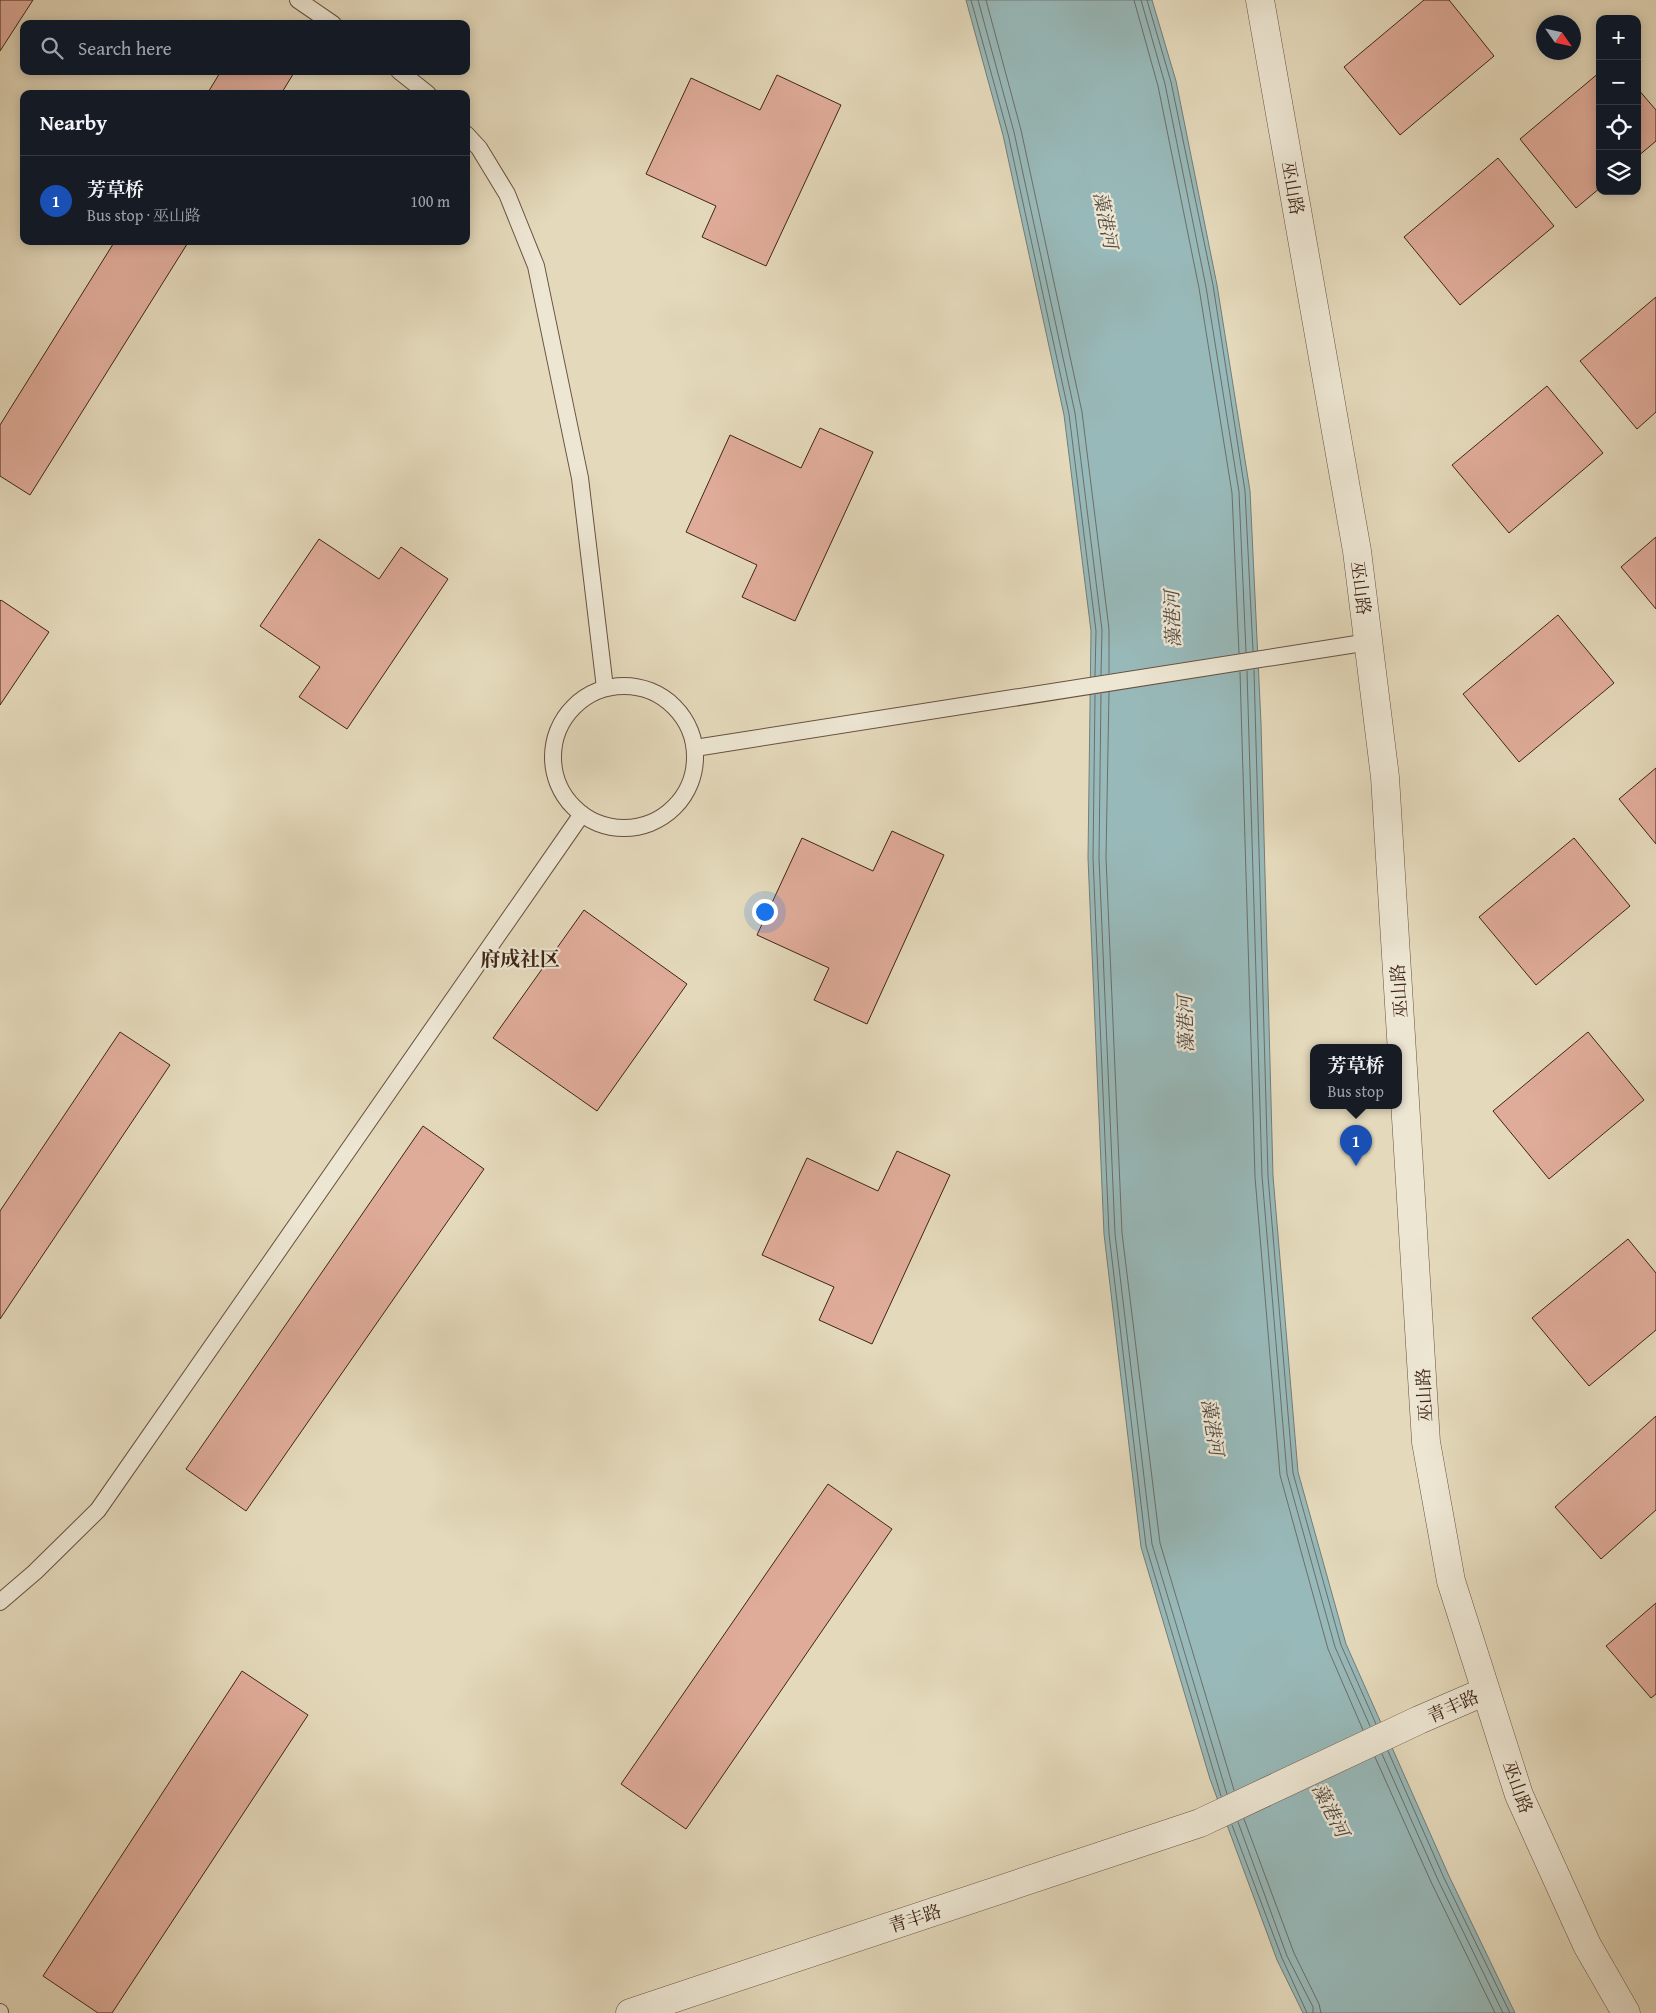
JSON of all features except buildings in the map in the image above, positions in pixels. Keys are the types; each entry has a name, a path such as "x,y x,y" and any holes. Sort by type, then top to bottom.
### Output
{"street":[{"name":"巫山路","path":"1260,0 1357,551 1385,777 1401,1044"},
{"name":"巫山路","path":"1402,1053 1426,1442 1451,1581 1519,1795 1587,1945 1626,2013"},
{"name":"青丰路","path":"630,2013 1200,1823 1419,1720 1486,1691"}],"lane":[{"path":"298,0 327,20"},
{"path":"404,75 423,90"},
{"path":"470,138 479,148 507,194 536,266 580,478 605,688"},
{"path":"695,748 1368,642"},
{"path":"629,686 653,692 673,705 688,724 695,748 692,778 678,806 652,823 622,829 592,822 568,803 556,778 554,750 562,723 580,702 605,688 629,686"},
{"path":"0,1602 35,1572 98,1510 582,814"}],"water":[{"name":"藻港河","path":"966,0 1152,0 1176,81 1217,285 1250,491 1261,723 1273,1176 1298,1472 1346,1644 1449,1876 1515,2013 1303,2013 1277,1960 1210,1779 1141,1547 1104,1234 1088,858 1091,631 1064,415 1003,135"}],"place":[{"name":"芳草桥","path":"1356,1166"}],"district":[{"name":"府成社区","path":"520,958"}]}
